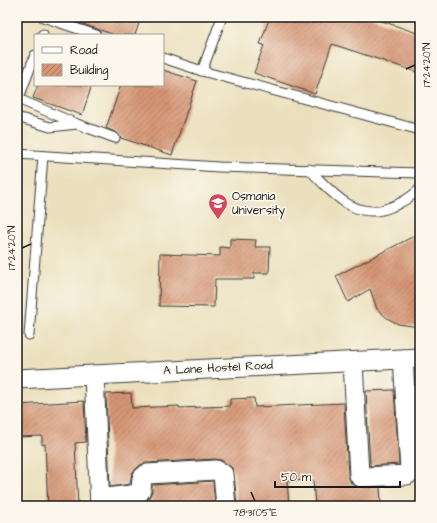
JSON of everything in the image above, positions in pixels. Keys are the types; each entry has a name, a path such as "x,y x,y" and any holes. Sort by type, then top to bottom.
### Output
{"street":[{"name":"A Lane Hostel Road","path":"17,379 412,359"},
{"path":"353,362 359,475 361,477 407,475 410,470 412,359"},
{"path":"94,375 100,503 121,501 138,494 140,492 142,478 147,474 216,470 223,474 226,506"}],"lane":[{"path":"43,17 93,34"},
{"path":"202,70 222,17"},
{"path":"34,58 18,101 116,138"},
{"path":"164,58 420,130"},
{"path":"17,117 50,127 77,124"},
{"path":"17,154 219,167 420,172"},
{"path":"29,335 43,156"},
{"path":"308,170 332,193 344,202 360,210 381,212 404,202 420,190"}],"building":[{"path":"69,17 141,17 135,34 112,34 68,19"},
{"path":"270,17 370,17 420,34 420,73 332,44 315,94 254,73 264,45 260,44"},
{"path":"164,70 197,81 172,155 121,138 117,133 106,128 121,86 164,86"},
{"path":"38,86 92,86 82,115 33,98"},
{"path":"420,233 420,327 398,324 387,318 377,309 370,289 348,302 336,276"},
{"path":"230,239 256,240 255,247 270,247 269,273 254,273 254,279 215,279 214,307 159,306 160,254 220,256 220,247 230,248"},
{"path":"394,390 399,464 370,466 366,391"},
{"path":"131,393 132,408 230,406 230,399 254,398 255,407 344,403 348,476 351,483 357,487 380,487 381,506 360,506 360,502 315,506 313,480 287,481 289,505 237,506 234,473 232,468 221,460 215,459 146,463 140,465 132,473 130,484 110,487 106,394"},
{"path":"416,396 420,396 420,454"},
{"path":"84,401 86,442 75,443 78,506 48,506 45,444 42,445 42,436 17,437 17,405"},
{"path":"213,481 215,506 131,506 140,505 147,501 152,491 152,485"}],"place":[{"name":"Osmania University","path":"218,220"}]}
